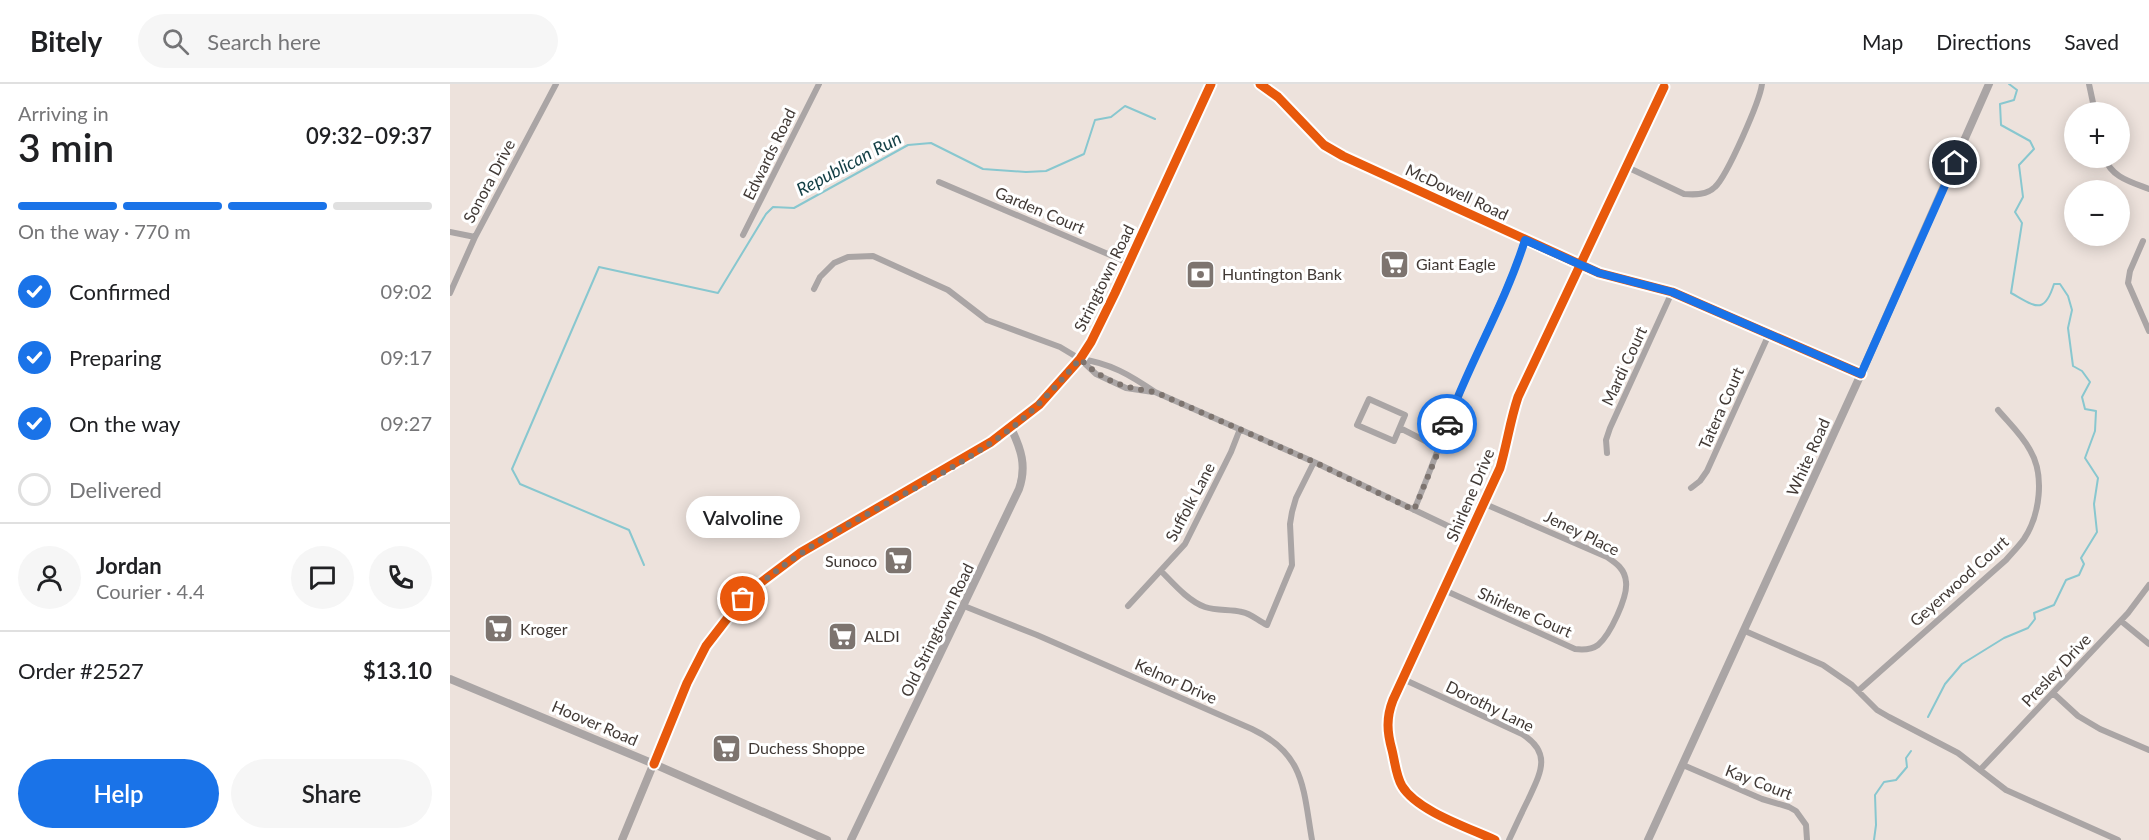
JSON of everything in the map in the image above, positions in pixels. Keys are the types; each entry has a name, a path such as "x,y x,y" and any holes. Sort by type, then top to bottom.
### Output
{"main road":[{"name":"Stringtown Road","path":"622,840 687,683 706,646 733,611 759,584 800,553 958,462 1011,428 1039,405 1080,359 1102,320 1211,84"},
{"name":"Hoover Road","path":"654,764 827,840"}],"street":[{"name":"Sonora Drive","path":"450,293 475,237 556,84"},
{"name":"Edwards Road","path":"743,235 819,84"},
{"name":"McDowell Road","path":"1260,84 1278,96 1315,136 1332,150 1579,264 1608,276 1653,285 1672,292 1861,374"},
{"path":"1627,167 1684,194 1701,194 1709,191 1716,186 1726,172 1757,106 1762,84"},
{"name":"White Road","path":"1648,840 1861,374 1989,84"},
{"path":"2090,84 2093,102"},
{"name":"Shirlene Drive","path":"1495,840 1427,808 1403,788 1398,778 1387,726 1389,708 1500,468 1518,397 1664,87"},
{"path":"2110,168 2121,178 2149,189"},
{"name":"Garden Court","path":"939,182 1129,263"},
{"path":"450,232 475,237"},
{"path":"1414,510 1467,375 1509,282 1525,240"},
{"path":"2143,241 2130,271 2128,283 2149,331"},
{"path":"814,289 820,277 834,263 848,256 873,256 948,290 987,320 1060,347 1080,359 1096,374 1126,388 1155,392"},
{"name":"Mardi Court","path":"1607,453 1606,440 1610,428 1672,292"},
{"name":"Tatera Court","path":"1691,488 1707,471 1769,334"},
{"path":"1080,359 1103,362 1133,377 1155,392 1314,462 1469,536"},
{"path":"1369,399 1405,415 1400,428 1394,441 1357,425 1369,399"},
{"name":"Geyerwood Court","path":"1858,691 2006,560 2025,538 2032,524 2039,491 2039,476 2031,451 2015,428 1998,410"},
{"name":"Old Stringtown Road","path":"851,840 1023,478 1023,456 1011,428"},
{"path":"1400,428 1439,448"},
{"name":"Suffolk Lane","path":"1128,606 1185,544 1231,452 1240,429"},
{"path":"1161,571 1203,607 1241,612 1267,625 1292,565 1290,524 1292,512 1296,498 1314,462"},
{"name":"Jeney Place","path":"1485,504 1607,556 1620,567 1626,582 1626,591 1616,616"},
{"name":"Presley Drive","path":"1980,770 2121,621 2149,585"},
{"name":"Shirlene Court","path":"1444,590 1575,649 1583,650 1598,645 1608,633 1616,616"},
{"name":"Kelnor Drive","path":"964,606 1252,729 1274,741 1290,758 1301,779 1312,840"},
{"path":"2121,621 2149,644"},
{"path":"1745,631 1823,665 1838,674 1877,710 1906,728 1943,744 2006,790 2118,840"},
{"name":"Hoover Road","path":"450,679 654,764"},
{"name":"Dorothy Lane","path":"1403,679 1530,738 1539,749 1542,768 1509,840"},
{"path":"2053,693 2078,716 2100,729 2149,750"},
{"name":"Kay Court","path":"1683,765 1796,811 1806,825 1807,840"}],"waterway":[{"path":"1928,717 1945,684 1962,664 2004,638 2028,628 2035,619 2034,613 2054,605 2066,580 2079,575 2084,564 2081,558 2097,532 2094,504 2098,478 2085,458 2095,431 2096,411 2085,409 2082,397 2090,382 2082,371 2073,366 2068,328 2072,310 2068,296 2060,284 2054,284 2046,301 2038,305 2026,302 2011,293 2022,223 2015,212 2023,197 2019,165 2034,149 2030,141 2001,125 2000,104 2014,100 2017,90 2009,84"},
{"name":"Republican Run","path":"644,565 629,530 520,484 512,469 599,267 718,293 766,214 773,207 794,208 908,145 931,143 983,169 1046,171 1084,154 1095,120 1111,117 1125,106 1155,119"},
{"path":"1874,840 1875,795 1884,782 1896,780 1907,767 1906,758 1911,751"}],"cycle path":[{"path":"654,764 687,683 706,646 733,611 759,584 800,553 991,442 1039,405 1080,359 1115,293 1211,84"},
{"path":"1260,84 1278,97 1324,145 1343,156 1599,273 1672,292 1861,374"},
{"path":"1495,840 1444,818 1409,795 1402,786 1397,773 1388,731 1389,713 1500,468 1518,397 1664,87"}],"way so far":[{"path":"743,599 800,553 950,467 1011,428 1039,405 1080,359 1096,374 1126,388 1155,392 1314,462 1414,510 1447,424"}],"place":[{"name":"Giant Eagle","path":"1395,264"},
{"name":"Huntington Bank","path":"1201,274"},
{"name":"Sunoco","path":"898,561"},
{"name":"Valvoline","path":"743,599"},
{"name":"Kroger","path":"499,629"},
{"name":"ALDI","path":"843,636"},
{"name":"Duchess Shoppe","path":"727,748"}],"route":[{"path":"1447,424 1525,240 1599,273 1663,288 1861,374 1955,163"}]}
